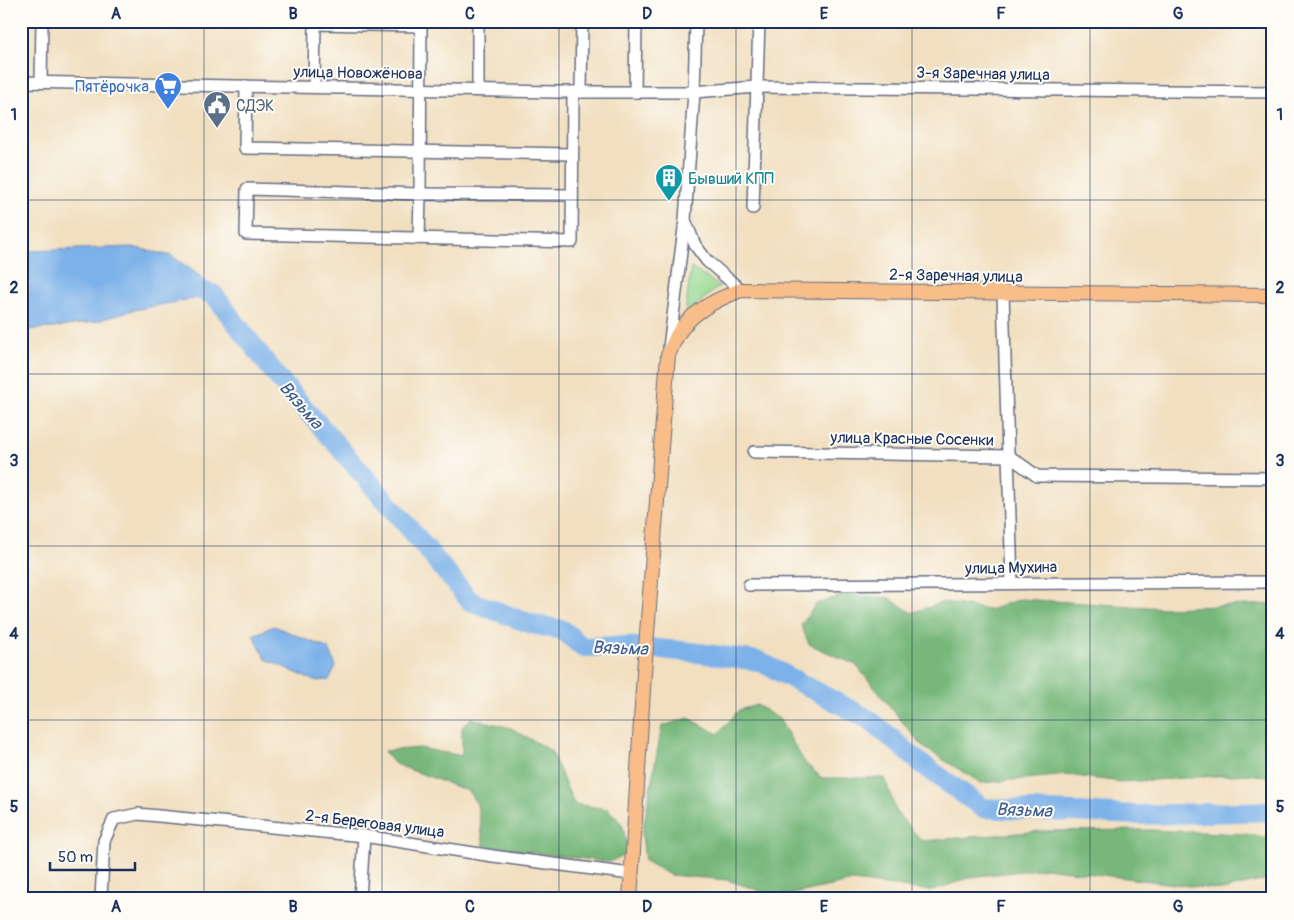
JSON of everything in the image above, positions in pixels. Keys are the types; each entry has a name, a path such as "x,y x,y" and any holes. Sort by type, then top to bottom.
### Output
{"main road":[{"name":"2-я Заречная улица","path":"668,355 682,328 693,317 718,299 741,290 1273,295"},
{"path":"630,899 647,628 668,355"}],"street":[{"path":"41,82 42,21"},
{"path":"478,21 478,90"},
{"path":"572,195 247,190 246,234 572,242 572,195 572,154 582,21"},
{"path":"636,21 636,92"},
{"path":"668,355 685,220 694,92 696,21"},
{"path":"754,208 759,21"},
{"path":"314,87 315,23 421,24 419,238"},
{"name":"улица Новожёнова","path":"21,82 577,92 694,92"},
{"path":"246,86 245,148 572,154"},
{"name":"3-я Заречная улица","path":"694,92 757,87 1273,92"},
{"path":"685,220 695,245 707,261 741,290"},
{"path":"1003,293 1012,583"},
{"name":"улица Красные Сосенки","path":"754,452 1009,456 1038,476 1273,478"},
{"name":"улица Мухина","path":"749,585 1273,582"},
{"name":"2-я Береговая улица","path":"100,899 104,841 114,819 138,814 364,836 493,856 631,874"},
{"path":"360,899 364,836"}],"green space":[{"path":"691,268 720,286 685,314"},
{"path":"847,594 889,598 912,613 943,602 989,610 1020,599 1164,608 1273,604 1273,777 1247,774 1121,782 1068,775 981,783 923,747 856,665 809,644 801,625 816,604"},
{"path":"757,705 779,719 805,763 822,778 885,778 896,812 922,841 1042,831 1150,830 1245,834 1273,838 1273,878 1222,890 1046,868 970,877 933,891 853,881 779,897 727,880 670,875 645,861 642,834 662,726 689,718 718,734 739,710"},
{"path":"471,718 511,728 551,751 574,804 608,809 622,824 629,853 609,862 484,846 477,804 468,791 395,764 384,751 420,748 462,756 462,727"}],"water":[{"path":"132,247 172,256 200,276 214,295 133,310 94,322 21,330 21,306 30,295 29,251"},
{"path":"274,626 329,649 336,666 329,680 314,681 266,659 253,635"}],"waterway":[{"name":"Вязьма","path":"189,286 214,295 279,379 400,517 470,601 531,624 563,630 582,647 626,646 759,661 870,720 923,765 983,808 1138,815 1273,811"}],"place":[{"name":"Пятёрочка","path":"168,110"},
{"name":"СДЭК","path":"217,129"},
{"name":"Бывший КПП","path":"669,202"}]}
